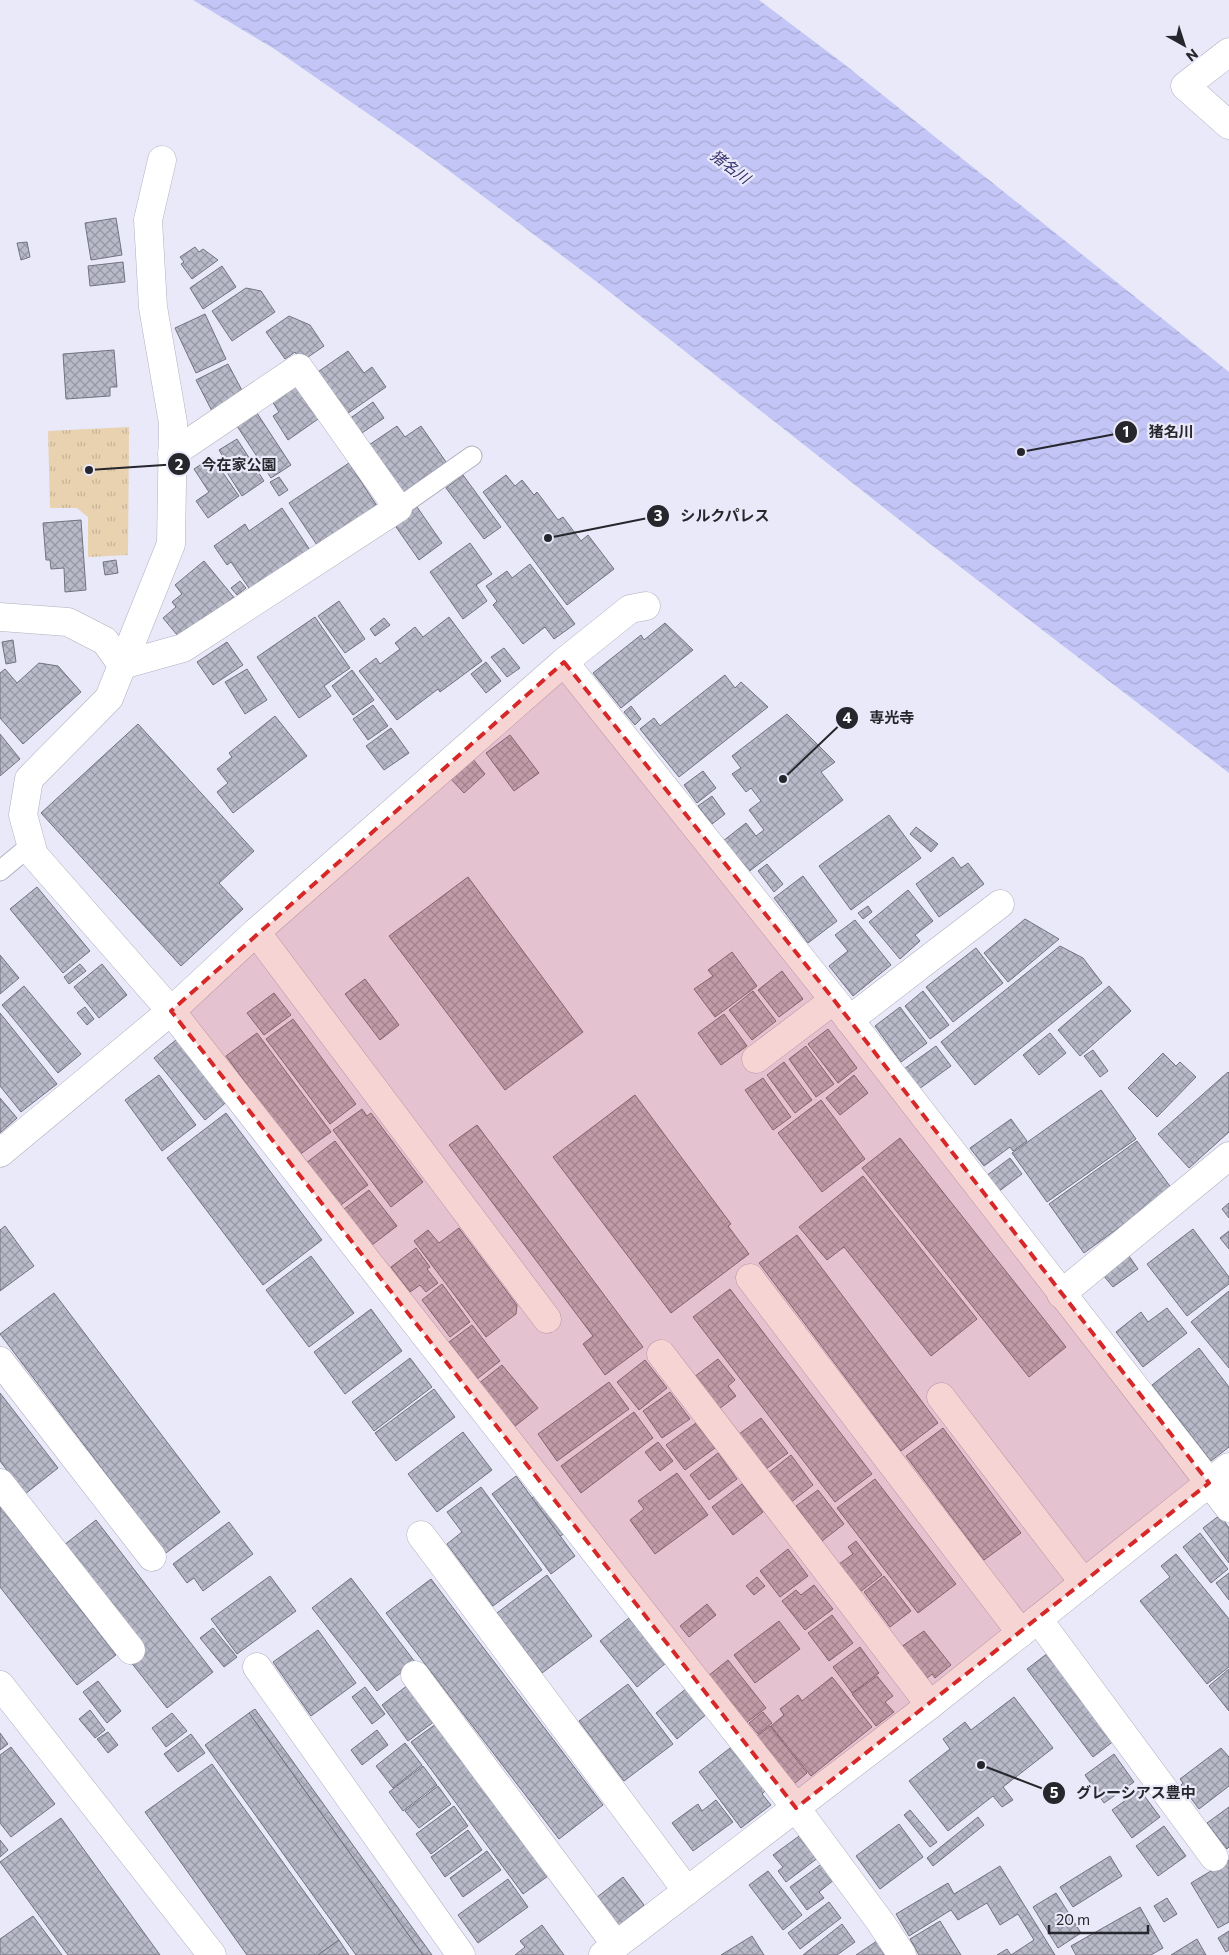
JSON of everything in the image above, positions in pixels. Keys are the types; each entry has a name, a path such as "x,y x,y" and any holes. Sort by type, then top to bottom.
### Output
{"street":[{"path":"1229,52 1185,86 1229,125"},
{"path":"162,160 148,220 153,307 173,423 171,544 109,698 29,779 23,815 34,855 171,1011 796,1808 882,1923 902,1955"},
{"path":"122,665 183,648 398,508 299,368 172,454"},
{"path":"0,1153 171,1011 256,932 564,662 630,609 646,606"},
{"path":"0,617 68,622 106,641 122,665"},
{"path":"564,662 841,1010 1062,1294 1219,1475 1229,1508"},
{"path":"756,1059 841,1010 1000,904"},
{"path":"256,932 547,1319"},
{"path":"1062,1294 1229,1156"},
{"path":"750,1278 1214,1857"},
{"path":"661,1354 930,1705"},
{"path":"0,1361 152,1557"},
{"path":"940,1397 1084,1583"},
{"path":"415,1675 609,1950 930,1705 1219,1475"},
{"path":"0,1483 131,1650"},
{"path":"421,1535 687,1891"},
{"path":"258,1667 461,1955"},
{"path":"0,1684 212,1955"}],"lane":[{"path":"398,508 472,456"},
{"path":"0,871 31,845"}],"highlighted area":[{"path":"564,662 834,1000 1209,1483 796,1808 171,1011"}],"green space":[{"path":"129,427 128,555 88,557 88,517 77,508 50,508 48,431"}],"water":[{"name":"猪名川","path":"193,0 759,0 844,64 1229,372 1229,773 916,533 597,282 432,158 276,50"}],"building":[{"path":"116,218 122,255 91,260 85,223"},
{"path":"27,242 30,257 21,260 17,243"},
{"path":"195,247 199,252 203,249 218,260 192,279 181,264 184,262 180,257"},
{"path":"123,262 125,282 90,286 88,266"},
{"path":"222,266 236,287 203,309 190,288"},
{"path":"246,288 261,291 275,312 232,341 212,311"},
{"path":"205,314 226,359 196,373 175,328"},
{"path":"289,316 310,325 324,346 301,362 295,352 285,359 266,332"},
{"path":"114,350 117,387 110,387 110,396 66,399 63,354"},
{"path":"348,351 364,373 372,367 386,387 341,418 312,376"},
{"path":"228,364 245,396 213,413 196,380"},
{"path":"298,384 321,417 288,440 273,416 279,412 272,401"},
{"path":"373,402 384,418 356,437 345,422"},
{"path":"255,410 291,465 271,478 235,423"},
{"path":"397,426 405,437 421,426 446,462 399,495 366,447"},
{"path":"237,439 264,481 242,496 223,466 227,463 219,450"},
{"path":"212,457 239,496 208,518 196,501 209,492 194,469"},
{"path":"349,463 377,506 317,545 289,503"},
{"path":"463,475 501,527 484,539 446,488"},
{"path":"506,475 515,486 522,480 534,495 537,492 558,520 563,517 581,541 588,535 614,569 567,605 483,492"},
{"path":"279,477 288,490 279,496 270,482"},
{"path":"417,507 442,543 419,560 394,524"},
{"path":"282,508 310,550 251,591 231,562 227,565 214,546 245,524 249,531"},
{"path":"81,520 86,590 65,592 64,568 51,569 50,560 46,560 43,523"},
{"path":"470,543 492,574 476,585 487,601 463,619 430,572"},
{"path":"116,560 118,573 105,575 103,562"},
{"path":"204,561 236,600 193,634 187,628 178,636 163,618 176,607 172,602 182,594 175,585"},
{"path":"530,564 575,624 554,639 545,627 523,644 493,605 497,601 486,586 507,571 512,578"},
{"path":"240,581 246,588 237,595 231,588"},
{"path":"339,601 365,639 345,653 318,616"},
{"path":"315,617 350,668 324,686 331,696 299,718 257,657"},
{"path":"449,617 482,661 440,692 438,689 397,720 359,671 376,658 380,664 400,649 395,643 415,627 423,637"},
{"path":"384,618 390,625 375,636 370,629"},
{"path":"665,623 693,650 621,708 593,673 641,635 644,640"},
{"path":"13,640 16,662 6,664 2,642"},
{"path":"227,642 243,665 213,685 197,662"},
{"path":"504,648 520,668 507,677 491,657"},
{"path":"486,662 501,681 486,693 471,674"},
{"path":"39,663 58,666 81,692 23,744 0,718 0,673 5,669 17,683"},
{"path":"247,669 267,700 245,714 225,682"},
{"path":"352,670 374,700 353,715 332,686"},
{"path":"725,675 735,688 741,682 768,707 679,777 640,729 654,718 660,726"},
{"path":"373,705 388,726 368,740 353,719"},
{"path":"631,706 641,719 635,725 624,712"},
{"path":"787,714 835,762 821,772 843,800 747,873 723,841 746,823 756,836 764,830 749,810 761,801 751,788 746,792 732,774 741,768 732,756"},
{"path":"275,716 307,756 233,813 217,792 228,783 217,769 232,757 229,753"},
{"path":"138,724 254,851 219,883 243,909 181,966 41,813"},
{"path":"391,728 409,753 384,770 366,746"},
{"path":"0,734 20,759 0,776"},
{"path":"510,735 539,773 514,791 486,753"},
{"path":"472,758 485,774 464,793 450,778"},
{"path":"703,771 716,788 697,803 684,785"},
{"path":"712,796 725,814 712,824 698,806"},
{"path":"889,815 921,858 851,910 819,866"},
{"path":"916,827 938,844 931,852 910,834"},
{"path":"953,857 961,868 968,863 984,884 939,917 916,884"},
{"path":"767,864 783,884 774,892 758,871"},
{"path":"803,876 837,921 808,943 774,898"},
{"path":"468,877 583,1032 505,1090 389,936"},
{"path":"37,887 90,951 63,973 10,909"},
{"path":"908,890 933,921 915,935 920,941 900,959 869,922"},
{"path":"868,906 872,912 863,919 858,913"},
{"path":"1025,919 1059,939 1008,982 984,953"},
{"path":"855,920 891,965 853,996 829,966 848,951 835,935"},
{"path":"1060,946 1083,958 1102,983 975,1085 941,1042"},
{"path":"976,948 1003,983 953,1022 926,987"},
{"path":"732,952 757,986 715,1017 694,989 713,976 708,970"},
{"path":"0,955 19,978 0,994"},
{"path":"80,964 86,971 69,984 64,977"},
{"path":"102,964 127,995 99,1018 74,987"},
{"path":"782,971 803,999 779,1017 758,990"},
{"path":"365,979 399,1025 380,1040 345,994"},
{"path":"24,986 81,1054 58,1073 2,1005"},
{"path":"1109,986 1131,1011 1080,1056 1058,1030"},
{"path":"753,991 776,1021 752,1040 729,1010"},
{"path":"923,991 949,1025 930,1039 905,1006"},
{"path":"274,993 291,1015 264,1035 247,1013"},
{"path":"85,1007 94,1019 87,1025 77,1013"},
{"path":"900,1007 927,1043 901,1062 875,1026"},
{"path":"0,1013 57,1084 21,1112 0,1086"},
{"path":"724,1014 747,1046 721,1065 698,1033"},
{"path":"293,1019 356,1104 330,1124 266,1039"},
{"path":"828,1029 857,1068 838,1083 808,1044"},
{"path":"257,1033 331,1132 299,1155 226,1056"},
{"path":"1050,1033 1066,1053 1039,1075 1023,1055"},
{"path":"177,1039 229,1100 205,1120 154,1058"},
{"path":"806,1046 834,1084 816,1097 789,1059"},
{"path":"936,1046 951,1066 919,1089 904,1069"},
{"path":"1093,1050 1108,1071 1100,1077 1084,1056"},
{"path":"1163,1053 1176,1066 1180,1062 1196,1077 1157,1117 1128,1088"},
{"path":"784,1062 812,1100 795,1113 767,1075"},
{"path":"1228,1072 1229,1132 1189,1168 1158,1134"},
{"path":"159,1075 196,1125 162,1151 125,1100"},
{"path":"854,1075 868,1093 840,1115 826,1098"},
{"path":"763,1078 791,1117 773,1130 745,1090"},
{"path":"1101,1090 1136,1139 1047,1202 1012,1153"},
{"path":"635,1095 731,1224 728,1226 749,1254 671,1313 553,1157"},
{"path":"0,1098 17,1118 0,1133"},
{"path":"821,1100 865,1159 822,1192 778,1133"},
{"path":"362,1109 367,1116 371,1113 423,1182 391,1207 333,1130"},
{"path":"226,1113 322,1240 263,1285 167,1158"},
{"path":"1011,1119 1027,1141 1013,1151 1010,1147 984,1166 970,1148"},
{"path":"477,1125 643,1347 605,1375 583,1344 593,1336 449,1145"},
{"path":"900,1138 1066,1347 1029,1377 862,1168"},
{"path":"335,1141 368,1185 338,1207 306,1163"},
{"path":"1137,1141 1172,1189 1084,1253 1049,1204"},
{"path":"1010,1158 1022,1174 998,1192 986,1176"},
{"path":"863,1176 977,1319 931,1356 844,1247 827,1260 799,1227"},
{"path":"369,1190 397,1226 368,1248 340,1212"},
{"path":"1229,1203 1229,1218 1222,1209"},
{"path":"5,1226 34,1266 0,1291 0,1230"},
{"path":"459,1228 517,1305 516,1314 486,1337 414,1241 428,1230 439,1243"},
{"path":"1193,1229 1229,1277 1229,1284 1187,1316 1147,1264"},
{"path":"1229,1231 1229,1249 1220,1238"},
{"path":"797,1235 938,1423 901,1451 759,1263"},
{"path":"416,1248 430,1267 427,1269 438,1283 426,1292 420,1285 410,1292 391,1267"},
{"path":"311,1256 354,1313 309,1347 266,1290"},
{"path":"1129,1256 1138,1269 1113,1287 1103,1275"},
{"path":"442,1284 470,1322 450,1337 422,1300"},
{"path":"730,1289 872,1474 835,1502 693,1317"},
{"path":"1229,1291 1229,1368 1191,1322"},
{"path":"54,1293 220,1512 166,1553 0,1334"},
{"path":"1167,1308 1187,1333 1143,1367 1116,1332 1141,1312 1148,1322"},
{"path":"371,1309 402,1351 345,1394 314,1352"},
{"path":"472,1325 500,1361 477,1379 449,1342"},
{"path":"1199,1348 1229,1387 1229,1447 1211,1461 1152,1385"},
{"path":"410,1358 432,1387 374,1431 352,1402"},
{"path":"718,1359 735,1380 728,1386 736,1396 719,1409 694,1377"},
{"path":"645,1360 667,1388 639,1410 617,1382"},
{"path":"502,1365 538,1408 514,1427 478,1384"},
{"path":"609,1382 629,1409 557,1461 538,1434"},
{"path":"434,1389 455,1417 396,1461 375,1433"},
{"path":"670,1392 690,1419 662,1438 643,1411"},
{"path":"0,1393 58,1468 25,1494 0,1461"},
{"path":"634,1412 653,1438 581,1493 561,1466"},
{"path":"761,1418 788,1453 766,1469 739,1434"},
{"path":"696,1423 715,1448 685,1470 666,1445"},
{"path":"943,1428 1021,1533 984,1560 906,1456"},
{"path":"463,1432 492,1470 437,1512 408,1474"},
{"path":"658,1442 673,1461 660,1471 645,1452"},
{"path":"718,1453 737,1479 709,1500 690,1475"},
{"path":"791,1455 813,1485 790,1503 767,1474"},
{"path":"677,1473 708,1515 655,1554 630,1520 644,1509 638,1501"},
{"path":"516,1476 575,1556 551,1574 492,1494"},
{"path":"875,1479 956,1584 918,1613 837,1508"},
{"path":"742,1484 763,1512 733,1535 712,1507"},
{"path":"481,1487 542,1570 493,1606 447,1544 462,1532 447,1512"},
{"path":"818,1490 844,1524 822,1541 796,1506"},
{"path":"535,1495 564,1534 560,1536 532,1498"},
{"path":"0,1506 116,1655 77,1685 0,1587"},
{"path":"1220,1515 1229,1528 1229,1563 1203,1528"},
{"path":"96,1520 213,1672 167,1708 130,1661 145,1650 64,1545"},
{"path":"229,1522 253,1554 203,1591 194,1578 187,1583 173,1564"},
{"path":"1200,1533 1228,1569 1211,1583 1183,1547"},
{"path":"856,1541 882,1575 860,1592 839,1564 853,1554 848,1547"},
{"path":"788,1549 808,1576 780,1597 760,1571"},
{"path":"1176,1554 1229,1619 1229,1667 1207,1684 1140,1601 1170,1577 1161,1566"},
{"path":"1229,1573 1229,1600 1216,1583"},
{"path":"547,1575 592,1636 542,1673 497,1613"},
{"path":"270,1576 296,1611 237,1654 211,1619"},
{"path":"884,1576 911,1611 890,1627 864,1592"},
{"path":"757,1577 765,1586 754,1595 746,1586"},
{"path":"351,1578 415,1662 377,1691 312,1608"},
{"path":"431,1579 603,1805 559,1839 386,1613"},
{"path":"814,1585 833,1609 805,1630 782,1601 796,1590 801,1595"},
{"path":"707,1604 716,1615 689,1637 680,1626"},
{"path":"832,1615 853,1643 829,1661 808,1633"},
{"path":"629,1618 666,1663 637,1687 600,1641"},
{"path":"779,1621 800,1649 755,1683 734,1655"},
{"path":"213,1628 237,1657 224,1667 200,1638"},
{"path":"318,1630 356,1683 311,1716 273,1662"},
{"path":"924,1631 951,1665 935,1678 932,1674 926,1679 898,1649"},
{"path":"860,1647 879,1673 852,1693 833,1667"},
{"path":"1048,1653 1115,1740 1093,1757 1027,1669"},
{"path":"728,1660 766,1708 746,1723 708,1676"},
{"path":"1229,1669 1229,1711 1209,1686"},
{"path":"877,1676 893,1696 885,1702 894,1712 876,1726 852,1694"},
{"path":"832,1677 872,1727 811,1776 771,1726 784,1715 780,1709 798,1695 802,1701"},
{"path":"98,1681 121,1711 107,1723 83,1692"},
{"path":"628,1684 673,1744 624,1781 579,1721"},
{"path":"408,1685 435,1721 408,1741 382,1705"},
{"path":"365,1687 385,1714 372,1724 352,1697"},
{"path":"687,1688 708,1713 677,1739 656,1713"},
{"path":"1014,1697 1053,1748 1003,1787 1013,1800 1002,1807 993,1796 948,1831 909,1781 950,1749 943,1739 965,1722 971,1730"},
{"path":"255,1709 432,1955 423,1955 249,1713"},
{"path":"90,1710 105,1730 95,1738 79,1719"},
{"path":"763,1712 772,1723 758,1734 749,1723"},
{"path":"172,1713 187,1731 166,1747 152,1728"},
{"path":"249,1713 423,1955 356,1955 205,1745"},
{"path":"436,1724 548,1876 523,1894 411,1742"},
{"path":"770,1726 807,1773 794,1784 756,1737"},
{"path":"377,1730 388,1745 362,1765 351,1750"},
{"path":"108,1732 118,1745 108,1753 97,1739"},
{"path":"0,1733 8,1744 0,1750"},
{"path":"191,1734 205,1753 178,1772 164,1754"},
{"path":"405,1743 422,1765 393,1788 376,1766"},
{"path":"734,1745 765,1791 762,1794 771,1805 741,1828 699,1772"},
{"path":"11,1747 55,1804 11,1837 0,1823 0,1755"},
{"path":"1221,1748 1229,1757 1229,1786 1199,1809 1181,1785 1183,1783 1180,1779"},
{"path":"1114,1754 1134,1782 1104,1803 1085,1775"},
{"path":"212,1764 339,1940 318,1955 247,1955 145,1812"},
{"path":"423,1766 437,1785 403,1811 389,1792"},
{"path":"438,1786 451,1804 419,1828 405,1811"},
{"path":"1140,1790 1160,1817 1132,1838 1112,1810"},
{"path":"716,1800 733,1822 693,1851 672,1823 698,1804 702,1811"},
{"path":"454,1806 468,1826 431,1854 416,1834"},
{"path":"1229,1807 1229,1847 1227,1849 1207,1823"},
{"path":"910,1810 937,1842 930,1847 904,1815"},
{"path":"978,1817 984,1825 933,1866 927,1858"},
{"path":"61,1818 160,1955 68,1955 0,1862"},
{"path":"899,1824 923,1857 880,1889 856,1856"},
{"path":"1164,1826 1186,1856 1158,1876 1136,1846"},
{"path":"468,1830 482,1850 445,1877 431,1857"},
{"path":"802,1834 819,1857 786,1882 778,1871 783,1867 773,1855"},
{"path":"0,1840 8,1850 0,1857"},
{"path":"487,1851 501,1870 463,1897 450,1878"},
{"path":"1110,1856 1122,1876 1073,1907 1060,1887"},
{"path":"1229,1860 1229,1922 1218,1928 1191,1883"},
{"path":"823,1863 835,1879 819,1892 824,1898 807,1910 790,1887"},
{"path":"1000,1866 1055,1955 1011,1955 1034,1940 1018,1914 1000,1925 987,1903 958,1920 951,1910 909,1936 896,1914 948,1883 954,1894"},
{"path":"768,1871 802,1915 783,1930 749,1885"},
{"path":"623,1877 644,1905 618,1926 596,1898"},
{"path":"508,1879 528,1907 478,1943 458,1915"},
{"path":"1056,1893 1081,1933 1058,1948 1033,1907"},
{"path":"1167,1898 1177,1914 1164,1922 1154,1906"},
{"path":"829,1902 841,1918 800,1949 788,1933"},
{"path":"1140,1907 1163,1948 1151,1955 1076,1955 1071,1946"},
{"path":"33,1916 62,1955 0,1955 0,1939"},
{"path":"940,1921 961,1955 919,1955 910,1939"},
{"path":"842,1924 855,1942 837,1955 803,1955"},
{"path":"542,1925 564,1955 515,1955 525,1947 520,1941"},
{"path":"1229,1931 1229,1950 1226,1952 1218,1938"},
{"path":"752,1936 764,1955 721,1955"},
{"path":"1197,1939 1206,1955 1171,1955"},
{"path":"339,1940 349,1955 318,1955"},
{"path":"877,1941 887,1955 856,1955"},
{"path":"1007,1949 1011,1955 997,1955"}],"place":[{"name":"猪名川","path":"1021,452"},
{"name":"今在家公園","path":"89,470"},
{"name":"シルクパレス","path":"548,538"},
{"name":"専光寺","path":"783,779"},
{"name":"グレーシアス豊中","path":"981,1765"}]}
